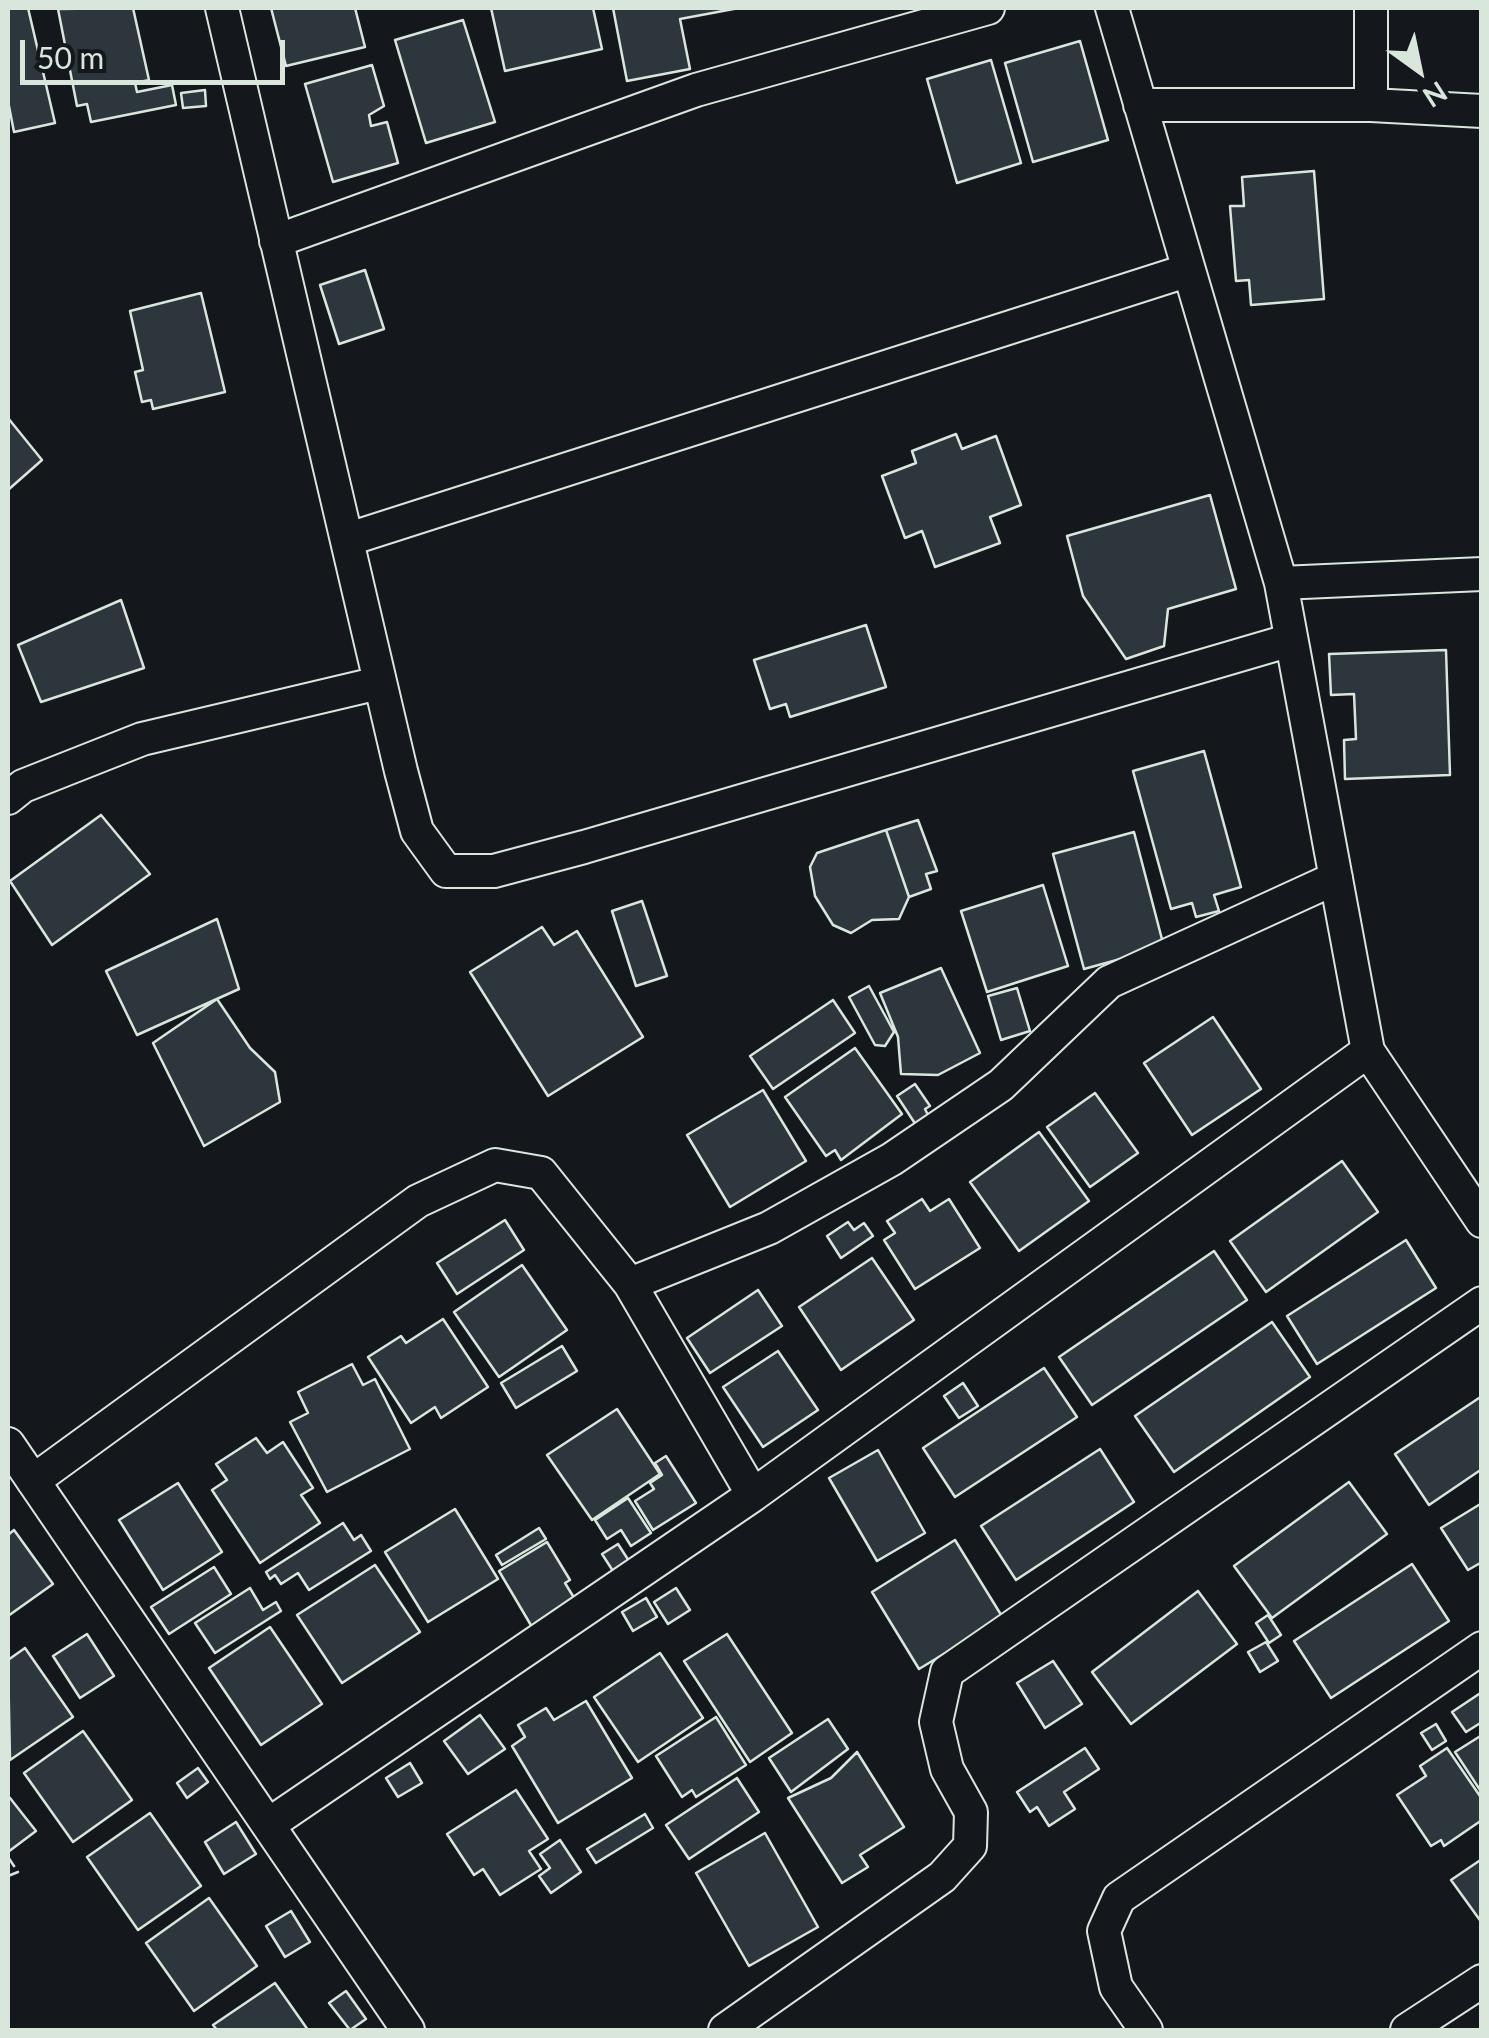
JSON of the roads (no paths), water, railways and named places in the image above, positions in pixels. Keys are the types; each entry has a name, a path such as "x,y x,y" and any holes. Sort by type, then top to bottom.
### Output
{"street":[{"path":"222,8 349,539 378,683 417,831 446,871 494,871 1291,640"},
{"path":"276,241 696,90 988,8"},
{"path":"1112,8 1281,582 1368,1052 1482,1222"},
{"path":"1371,8 1371,104"},
{"path":"1140,105 1371,104 1482,111"},
{"path":"349,539 1189,270"},
{"path":"1281,582 1482,574"},
{"path":"8,798 23,786 142,739 378,683"},
{"path":"630,1284 769,1228 892,1159 1000,1085 1110,982 1336,878"},
{"path":"268,1825 753,1494 1368,1052"},
{"path":"33,1481 418,1201 494,1165 541,1173 630,1284 753,1494"},
{"path":"725,2030 942,1876 970,1846 971,1812 947,1768 936,1722 947,1672 1482,1303"},
{"path":"8,1444 408,2030"},
{"path":"1146,2030 1116,1987 1104,1931 1119,1898 1482,1648"},
{"path":"1407,2030 1482,1981"}]}
